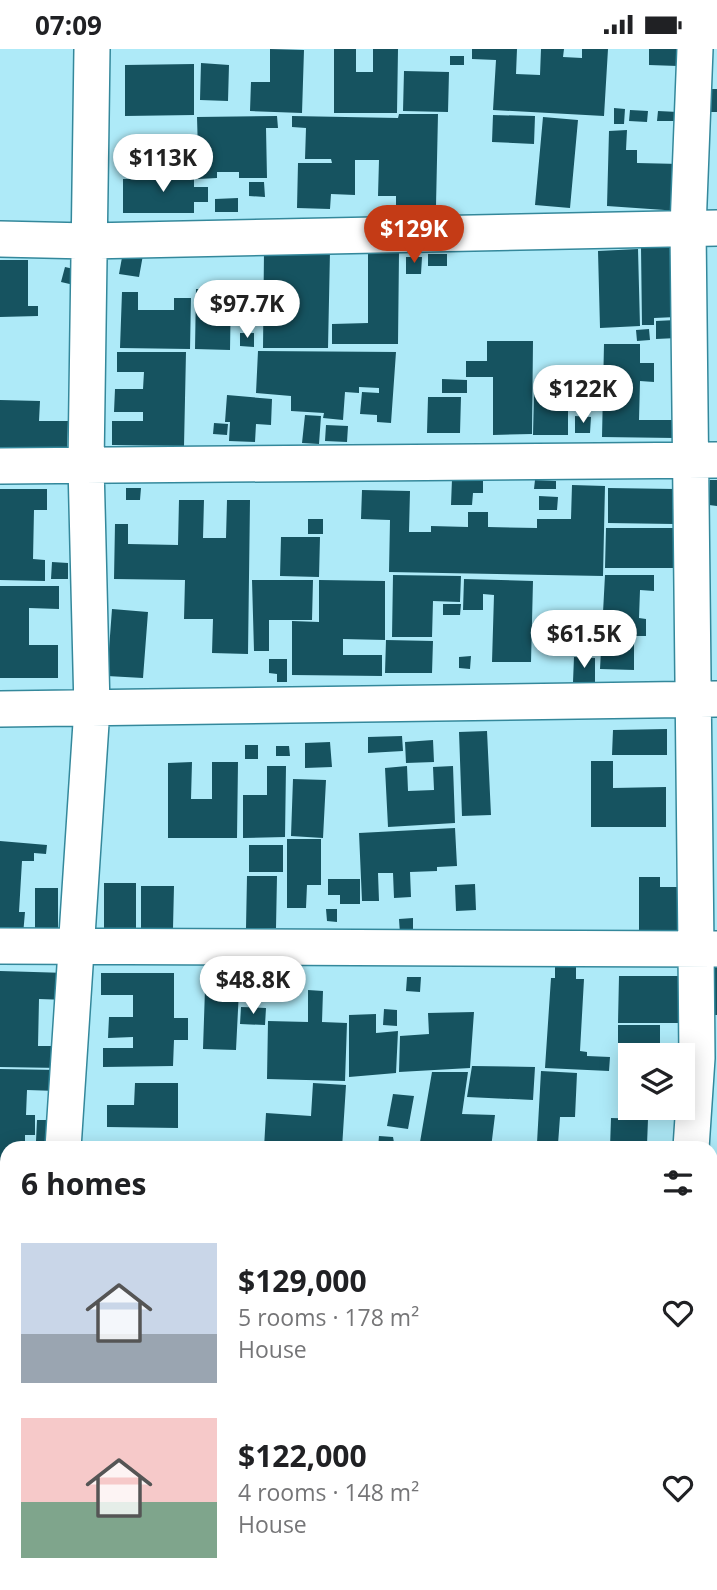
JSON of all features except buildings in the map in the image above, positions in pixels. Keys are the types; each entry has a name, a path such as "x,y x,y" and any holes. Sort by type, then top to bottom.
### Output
{"street":[{"path":"63,1141 92,708 86,465 92,49"},
{"path":"691,1141 696,1058 707,949 703,228 695,49"},
{"path":"0,239 88,241 703,228"},
{"path":"0,466 703,460"},
{"path":"0,709 706,699"},
{"path":"0,946 77,944 707,949"}]}
